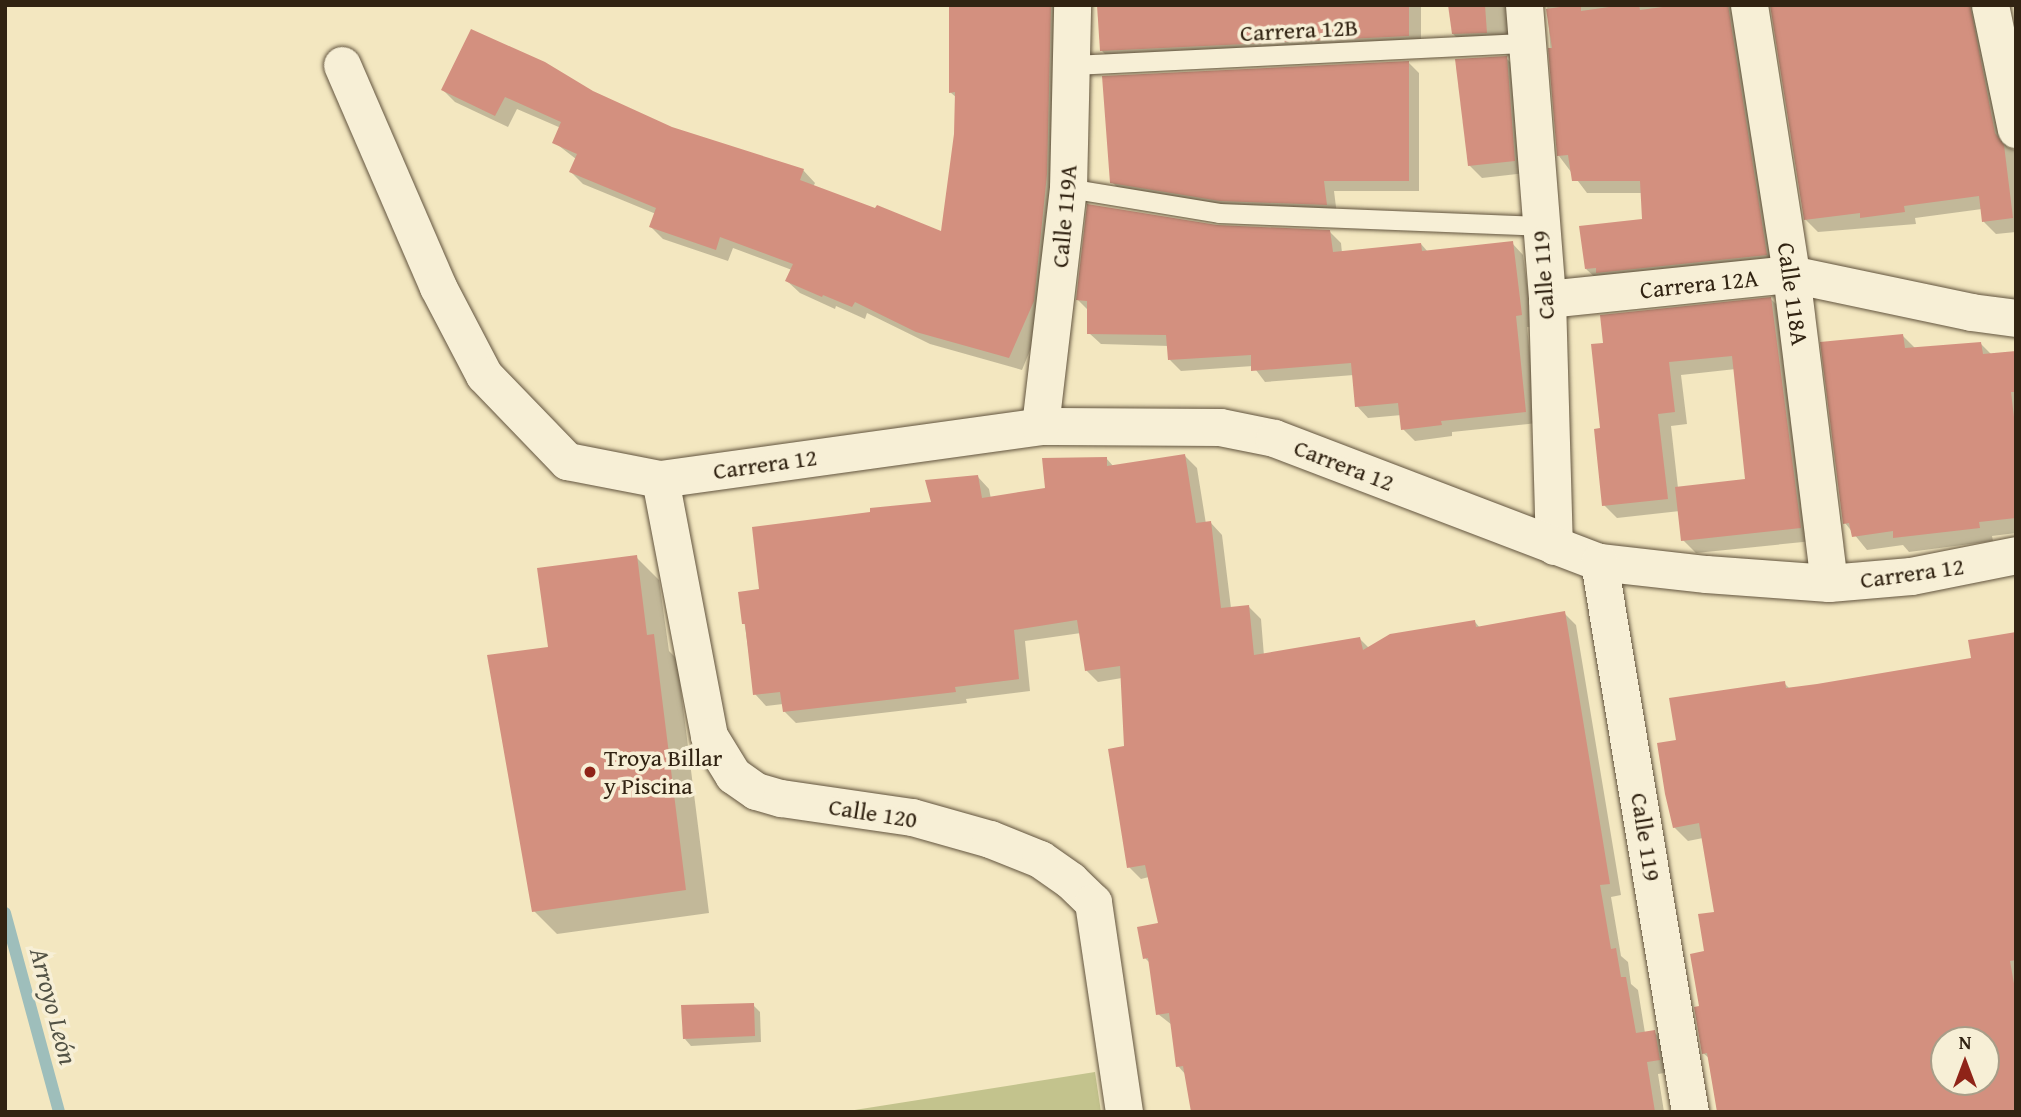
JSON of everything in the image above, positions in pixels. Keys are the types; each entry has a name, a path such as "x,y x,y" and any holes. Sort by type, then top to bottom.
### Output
{"street":[{"name":"Calle 119A","path":"1041,426 1068,188 1072,5"},
{"name":"Calle 119","path":"1524,5 1547,299 1553,546"},
{"name":"Calle 118A","path":"1749,5 1791,274 1829,583"},
{"path":"1990,5 2016,129"},
{"name":"Carrera 12","path":"342,65 438,287 484,375 567,461 660,479 1041,426 1220,426 1274,438 1599,562 1706,574 1829,583 1911,576 2016,555"},
{"name":"Carrera 12A","path":"1547,299 1791,274 1971,312 2016,318"},
{"name":"Calle 120","path":"660,479 709,736 733,775 755,791 781,798 912,817 990,839 1040,859 1070,880 1093,902 1124,1112"},
{"name":"Calle 119","path":"1599,562 1690,1112"}],"lane":[{"name":"Carrera 12B","path":"1072,65 1528,43"},
{"path":"1068,188 1219,213 1540,226"}],"green space":[{"path":"1095,1072 1101,1112 842,1112"}],"building":[{"path":"949,5 1051,5 1047,174 1034,301 1009,358 916,332 855,302 852,307 823,295 822,297 785,281 793,264 720,237 716,250 649,227 656,208 569,172 577,154 552,143 561,122 505,97 495,116 441,90 471,29 545,62 593,91 672,127 804,169 800,180 875,208 877,205 941,231 954,134 955,92 949,93"},
{"path":"1097,5 1409,5 1409,36 1100,51"},
{"path":"1448,5 1485,5 1487,33 1452,34"},
{"path":"1581,5 1581,11 1623,5 1639,5 1640,10 1678,5 1728,5 1767,255 1596,273 1596,268 1585,269 1579,226 1642,219 1640,181 1572,181 1568,155 1557,156 1548,48 1552,48 1546,9"},
{"path":"1770,5 1970,5 1995,133 2004,145 2013,218 1982,222 1979,196 1904,206 1905,212 1860,218 1860,213 1804,220"},
{"path":"1507,56 1515,161 1468,166 1455,59"},
{"path":"1409,61 1409,181 1324,181 1327,205 1220,201 1110,183 1102,76"},
{"path":"1087,204 1217,225 1330,230 1333,252 1421,243 1422,251 1513,241 1522,315 1516,316 1526,412 1441,421 1442,425 1401,430 1398,403 1355,407 1351,363 1251,371 1251,355 1168,360 1166,335 1087,334 1087,301 1076,300"},
{"path":"1771,297 1801,528 1681,541 1675,487 1745,479 1732,356 1669,362 1675,412 1658,414 1668,499 1602,506 1594,429 1600,428 1591,344 1603,343 1600,315"},
{"path":"1903,334 1905,348 1981,342 1983,354 2016,351 2016,392 2011,392 2016,434 2016,518 1979,522 1980,528 1893,538 1893,531 1852,537 1849,523 1843,524 1820,342"},
{"path":"1185,454 1196,523 1211,521 1221,608 1249,605 1254,655 1360,637 1363,650 1390,634 1475,620 1476,627 1565,611 1610,884 1600,885 1611,949 1616,948 1621,977 1626,977 1636,1033 1655,1030 1660,1060 1647,1062 1655,1112 1191,1112 1183,1066 1176,1067 1169,1013 1156,1015 1148,958 1143,959 1137,927 1158,923 1145,865 1127,868 1108,749 1124,746 1120,666 1085,671 1077,620 1014,630 1019,679 955,687 956,692 783,712 780,692 753,695 745,624 742,624 738,592 759,589 752,527 870,512 870,508 931,502 925,480 978,475 982,498 1045,488 1042,458 1107,457 1107,466"},
{"name":"Troya Billar y Piscina","path":"637,555 647,635 654,634 686,890 532,912 487,655 548,647 537,568"},
{"path":"2016,632 2016,960 2010,961 2016,995 2016,1112 1717,1112 1707,1053 1702,1054 1694,1007 1699,1006 1690,954 1704,951 1698,914 1714,912 1699,823 1673,828 1665,794 1657,743 1676,740 1669,698 1785,681 1786,688 1817,684 1971,658 1968,640"},
{"path":"754,1003 755,1036 683,1039 681,1005"}],"waterway":[{"name":"Arroyo León","path":"5,913 59,1112"}],"place":[{"name":"Troya Billar y Piscina","path":"590,772"}]}
